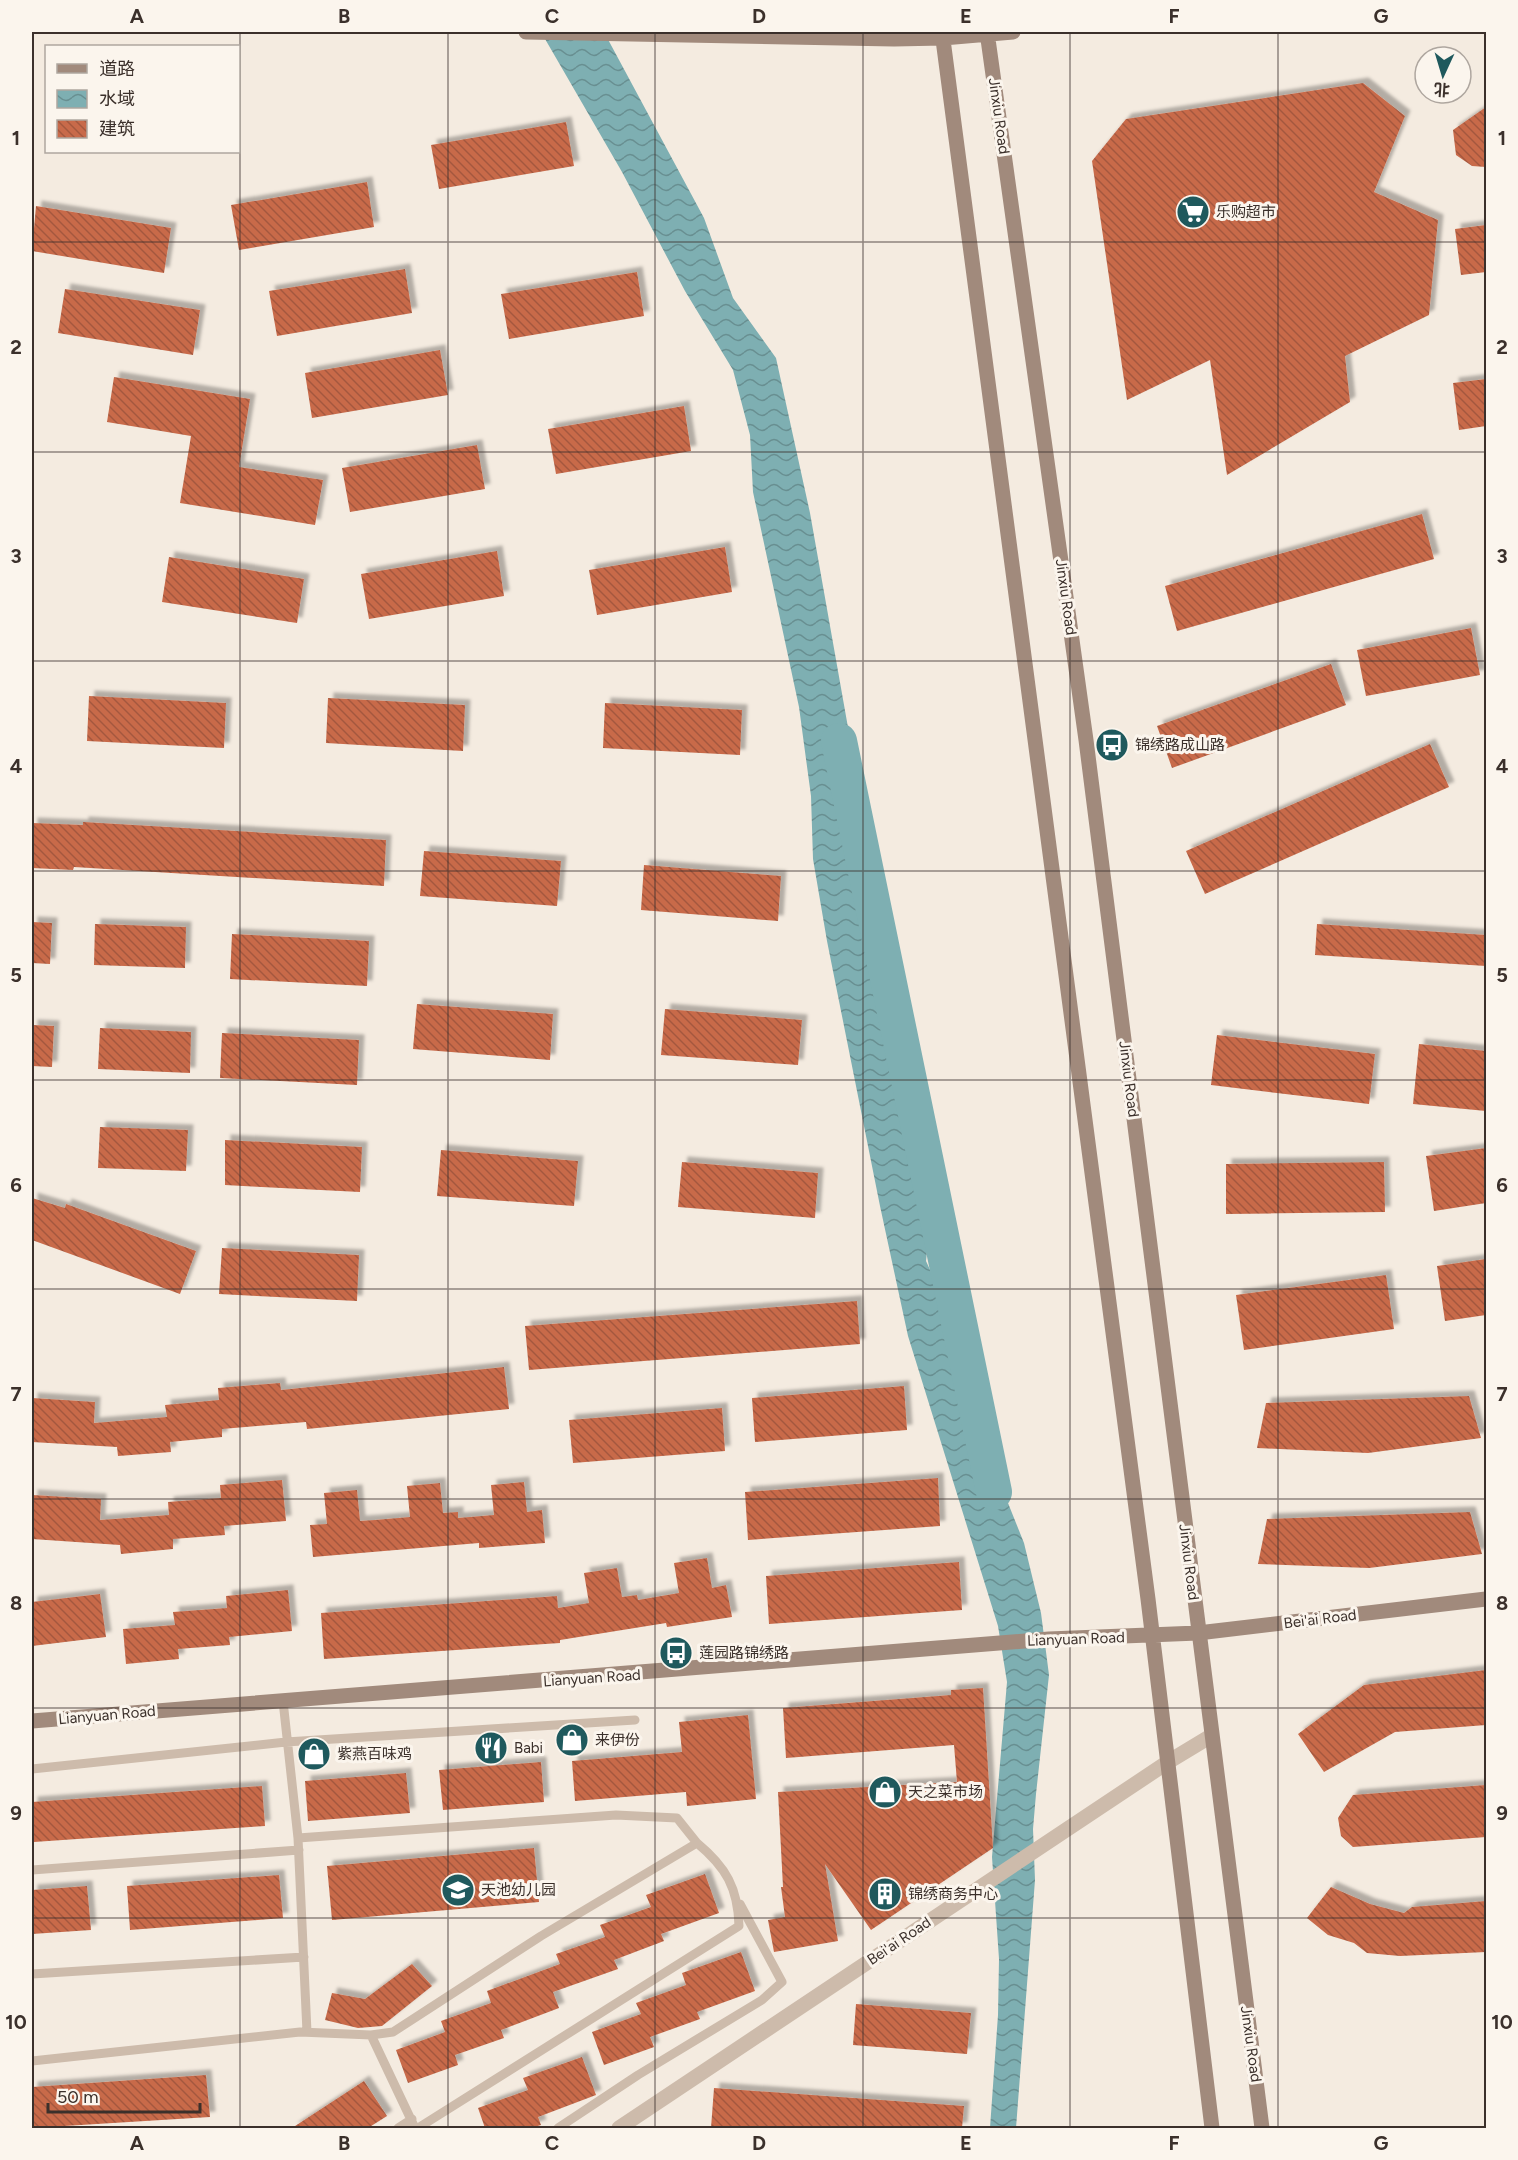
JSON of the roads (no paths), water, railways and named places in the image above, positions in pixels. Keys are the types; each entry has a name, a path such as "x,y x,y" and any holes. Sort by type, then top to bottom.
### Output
{"main road":[{"path":"526,32 675,35 943,35 1013,32"},
{"name":"Jinxiu Road","path":"987,33 1086,740 1262,2128"},
{"path":"943,35 1152,1636 1212,2128"},
{"name":"Bei'ai Road","path":"1152,1636 1198,1633 1486,1599"},
{"name":"Lianyuan Road","path":"32,1721 1049,1639 1152,1636"}],"street":[{"name":"Bei'ai Road","path":"619,2128 1168,1762 1211,1736"}],"lane":[{"path":"283,1701 299,1850 307,2032"},
{"path":"32,1768 286,1742 635,1720"},
{"path":"298,1838 616,1815 677,1818 697,1843 718,1861 782,1982 762,2000 638,2075 558,2128"},
{"path":"32,2061 307,2032 371,2035 393,2032 541,1936 697,1843"},
{"path":"32,1870 299,1850"},
{"path":"398,2128 415,2126 739,1926 738,1902"},
{"path":"32,1974 304,1957"},
{"path":"371,2035 415,2126"}],"water":[{"path":"541,32 604,32 704,218 733,298 776,358 810,513 852,750 849,788 933,1196 926,1261 963,1342 984,1443 1024,1543 1041,1613 1049,1675 1033,1829 1035,1880 1016,2128 990,2128 998,2015 999,1959 992,1857 1007,1682 998,1626 908,1336 880,1206 813,859 811,796 799,707 753,492 750,435 733,370 685,291 622,172"}],"waterway":[{"path":"839,741 994,1492"}],"place":[{"name":"乐购超市","path":"1193,212"},
{"name":"锦绣路成山路","path":"1112,745"},
{"name":"莲园路锦绣路","path":"676,1653"},
{"name":"来伊份","path":"572,1740"},
{"name":"Babi","path":"491,1748"},
{"name":"紫燕百味鸡","path":"314,1754"},
{"name":"天之菜市场","path":"885,1792"},
{"name":"天池幼儿园","path":"458,1890"},
{"name":"锦绣商务中心","path":"885,1894"}]}
